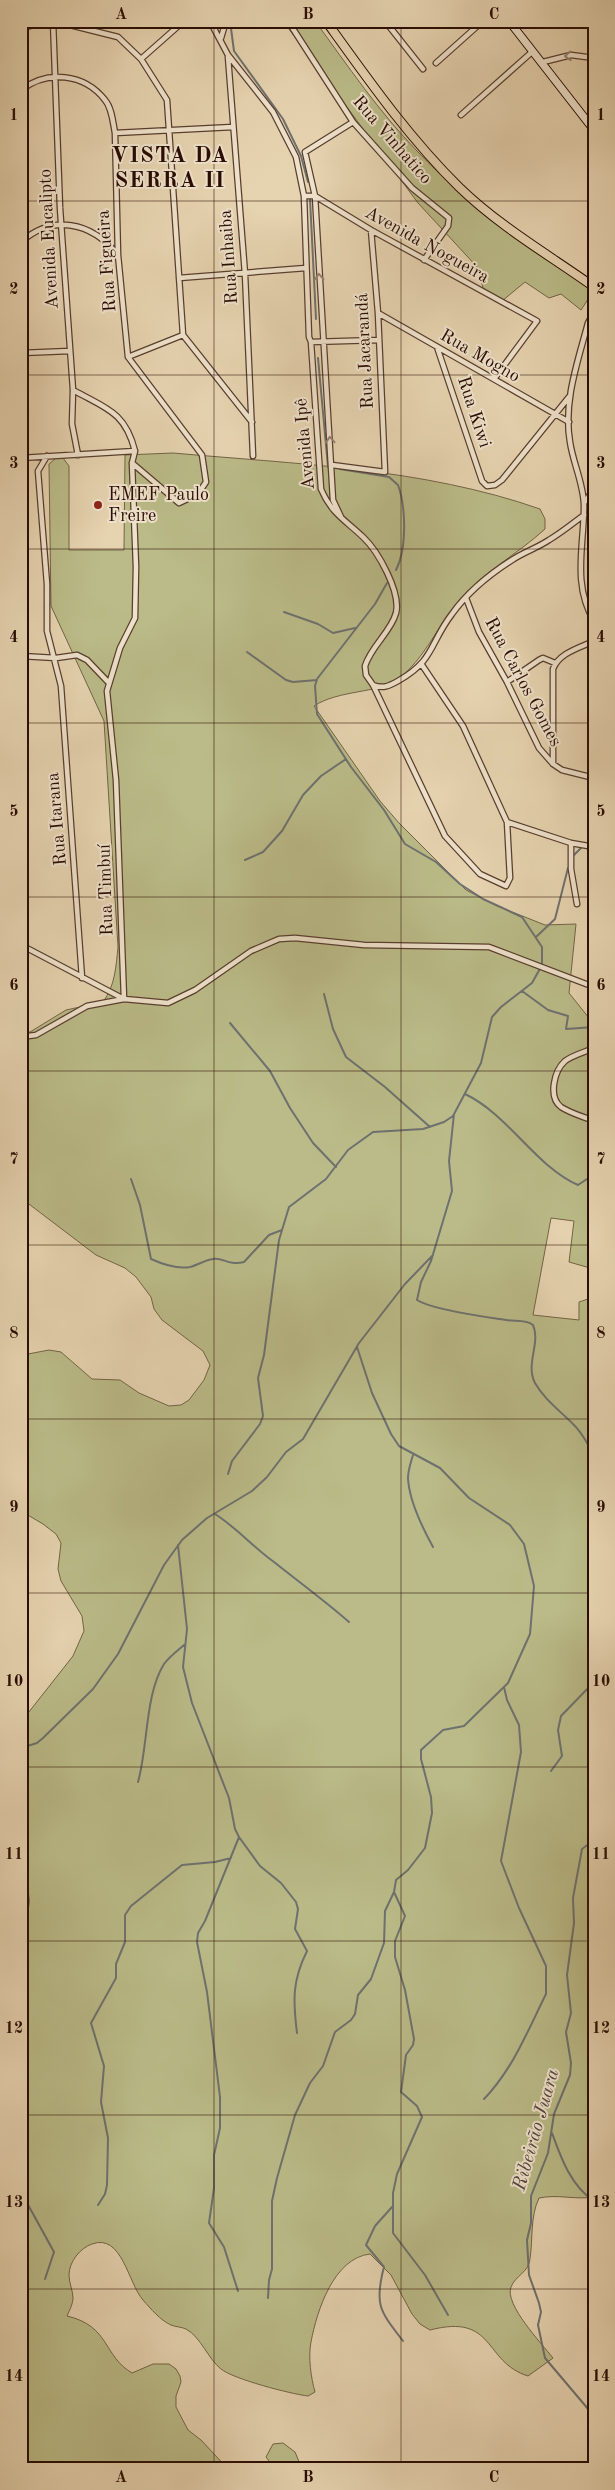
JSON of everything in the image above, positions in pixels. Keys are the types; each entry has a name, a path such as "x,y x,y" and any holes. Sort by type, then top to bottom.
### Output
{"main road":[{"path":"326,21 412,133 459,187 490,214 594,287"}],"street":[{"path":"21,28 53,21 118,37 141,59 167,100 183,335 252,422"},
{"name":"Avenida Eucalipto","path":"53,21 62,223 73,390 72,424 78,455"},
{"path":"141,59 184,21"},
{"name":"Avenida Ipê","path":"210,21 221,38 228,55 273,112 296,156 304,196 309,337 311,342 319,480 327,505 343,521"},
{"path":"221,38 226,21"},
{"name":"Rua Vinhatico","path":"288,21 353,122 412,188 450,220 448,226 424,260"},
{"path":"385,21 423,69"},
{"path":"436,63 482,21"},
{"path":"509,21 543,62 594,130"},
{"path":"461,115 533,51"},
{"name":"Rua Inhaiba","path":"228,55 245,274 253,456"},
{"path":"543,62 570,55 594,58"},
{"name":"Rua Figueira","path":"21,90 33,81 66,76 81,80 94,88 106,101 115,133 118,256 128,356"},
{"name":"Avenida Ipê","path":"343,521 333,500 315,196 305,152 353,122"},
{"path":"115,133 233,127"},
{"path":"302,186 312,185"},
{"path":"304,196 315,196"},
{"name":"Avenida Nogueira","path":"315,196 424,260 537,321 494,379"},
{"path":"21,242 32,233 44,227 62,223 93,233 108,243 118,256"},
{"name":"Rua Jacarandá","path":"332,465 385,472 378,313 371,230"},
{"path":"178,278 306,268"},
{"path":"594,312 588,322 569,396 569,441 584,503 580,586 586,608 594,621"},
{"name":"Rua Mogno","path":"378,313 569,422"},
{"path":"132,463 180,503 198,494 206,482 202,455 128,356 183,335"},
{"path":"311,342 379,340"},
{"name":"Rua Kiwi","path":"438,347 485,485 495,485 501,481 555,415"},
{"path":"21,353 70,351"},
{"path":"21,656 56,658 77,655 88,660 108,682 120,648 135,618 136,567 132,463 135,451 131,436 107,406 73,390"},
{"path":"555,415 569,396"},
{"path":"21,458 135,451"},
{"name":"Rua Itarana","path":"47,456 38,471 47,584 47,631 56,658 61,686 82,978"},
{"path":"584,503 594,489"},
{"path":"327,505 333,500"},
{"path":"373,685 389,686 422,665 452,614 493,573 513,559 556,536 584,516"},
{"path":"343,521 364,538 373,551 396,596 395,616 365,666 366,675 373,685 445,836 480,874 506,886 510,878 507,822 463,726 422,665"},
{"name":"Rua Carlos Gomes","path":"466,598 479,632 507,682 539,748 553,764 570,773 594,778"},
{"path":"553,764 553,675 555,663 564,655 594,641"},
{"path":"507,682 543,658 555,663"},
{"name":"Rua Timbuí","path":"108,682 116,780 124,998"},
{"path":"507,822 572,843 594,847"},
{"path":"572,843 571,868 578,904"},
{"path":"21,1037 36,1036 87,1006 124,998 168,1003 195,990 251,951 279,939 295,938 364,945 489,947 594,987"},
{"path":"21,945 124,998"},
{"path":"594,1048 564,1062 557,1072 553,1090 555,1099 561,1106 594,1121"}],"green space":[{"path":"283,21 315,21 390,121 438,172 502,226 594,290 581,310 561,294 549,298 525,282 502,301 483,288 478,268 418,203"},
{"path":"173,453 312,465 405,476 496,495 540,509 545,519 545,529 467,591 450,612 423,653 407,672 389,684 335,697 314,706 380,801 399,823 466,890 497,906 545,925 576,924 569,993 589,1018 594,1020 594,2197 546,2197 539,2198 536,2205 529,2263 525,2271 513,2283 510,2294 525,2324 553,2358 528,2376 503,2361 478,2333 467,2328 451,2327 430,2330 420,2324 412,2314 391,2275 370,2254 357,2258 346,2265 337,2275 323,2301 310,2348 310,2367 315,2392 308,2396 263,2386 227,2373 216,2365 196,2337 184,2328 167,2323 152,2311 138,2292 117,2252 111,2246 102,2243 92,2244 76,2256 69,2270 73,2300 67,2316 81,2321 99,2334 116,2358 132,2373 153,2364 169,2364 176,2369 181,2382 176,2396 176,2407 188,2430 201,2440 228,2469 21,2469 21,1722 73,1656 84,1631 82,1616 61,1581 58,1569 61,1543 56,1534 21,1511 21,1349 28,1354 49,1350 61,1352 92,1379 120,1380 139,1393 169,1406 181,1405 189,1400 204,1380 210,1365 203,1351 162,1320 154,1309 151,1297 136,1277 125,1268 96,1255 21,1198 21,1032 30,1032 66,1010 103,1002 110,989 116,969 118,947 104,721 51,606 49,464 56,458 63,458 69,466 69,550 124,550 125,455","holes":["551,1218 574,1221 569,1262 590,1268 588,1299 579,1302 579,1320 533,1315"]},
{"path":"594,2399 594,2431 588,2413 591,2400"},
{"path":"283,2443 295,2452 302,2469 275,2469 266,2457 273,2444"}],"waterway":[{"path":"230,21 234,51 283,119 301,156 308,182"},
{"path":"310,199 316,319"},
{"path":"318,358 328,467"},
{"path":"340,469 389,477 398,485 403,505 404,540 400,561 396,570"},
{"path":"228,1474 232,1461 260,1424 263,1416 258,1378 264,1355 279,1240 289,1207 326,1179 348,1150 373,1132 423,1129 444,1122 453,1116 481,1063 492,1017 501,1007 532,983 542,965 542,947 522,917 483,899 460,884 436,862 405,844 384,810 351,767 317,714 315,686 317,679 375,604 387,583"},
{"path":"284,612 318,624 333,633 355,628"},
{"path":"247,652 286,680 293,682 317,680"},
{"path":"245,860 263,852 282,831 303,795 321,776 346,759"},
{"path":"588,840 594,820"},
{"path":"572,857 581,848"},
{"path":"536,937 555,919 568,868"},
{"path":"522,991 548,1010 568,1016 566,1029 594,1027"},
{"path":"324,994 333,1029 346,1057 385,1087 430,1127"},
{"path":"230,1023 270,1071 290,1108 313,1143 336,1167"},
{"path":"465,1094 495,1114 548,1166 563,1176 578,1185 590,1177"},
{"path":"454,1114 449,1161 452,1191 431,1261 421,1282 417,1300 446,1310 509,1321 523,1321 533,1325 535,1339 532,1376 535,1383 547,1399 577,1429 590,1448"},
{"path":"131,1179 140,1205 151,1259 160,1263 175,1267 185,1267 213,1259 234,1263 244,1262 269,1235 282,1230"},
{"path":"21,1748 37,1743 93,1689 118,1654 164,1565 182,1540 207,1518 252,1491 267,1477 286,1452 303,1439 359,1343 405,1284 433,1255"},
{"path":"268,2298 272,2269 272,2201 295,2115 310,2083 323,2066 335,2032 351,2020 355,2014 358,1995 371,1979 384,1943 385,1911 394,1892 396,1880 408,1870 425,1848 432,1813 431,1797 421,1759 421,1750 443,1730 464,1726 508,1683 530,1634 534,1586 524,1544 510,1525 469,1498 440,1468 399,1446 391,1434 372,1393 357,1347"},
{"path":"413,1455 408,1475 409,1487 413,1505 433,1547"},
{"path":"215,1514 349,1622"},
{"path":"178,1545 187,1629 183,1667 192,1703 229,1798 235,1829 239,1837 260,1866 281,1883 296,1902 298,1909 295,1929 307,1951 296,1982 295,2011 297,2033"},
{"path":"138,1782 153,1690 166,1661 184,1645"},
{"path":"551,1771 562,1756 558,1730 561,1716 594,1682"},
{"path":"484,2099 512,2062 546,1994 546,1966 519,1908 501,1861 521,1752 519,1725 507,1700 504,1687"},
{"path":"238,2291 224,2247 209,2223 214,2188 214,2155 220,2128 220,2097 207,1992 197,1942 198,1933 205,1921 239,1837"},
{"name":"Ribeirão Juara","path":"594,1840 582,1849 573,1898 574,1923 567,1975 571,2013 566,2032 571,2063 570,2075 554,2114 548,2153 531,2196 531,2223 527,2240 529,2275 541,2312 538,2325 545,2358 594,2416"},
{"path":"21,1842 29,1901 21,1957"},
{"path":"98,2205 105,2194 107,2185 108,2138 101,2102 104,2066 91,2023 116,1978 116,1964 125,1942 125,1915 131,1906 182,1865 215,1862 231,1858"},
{"path":"394,1892 405,1916 395,1941 395,1957 405,1990 414,2039 413,2045 406,2055 401,2092 417,2106 422,2117 397,2174 393,2193 393,2233 425,2275 448,2315"},
{"path":"552,2133 568,2171 579,2188 594,2201"},
{"path":"21,2192 54,2252 45,2279"},
{"path":"392,2207 375,2226 366,2245 384,2267 380,2290 381,2307 403,2341"},
{"path":"21,2466 26,2469"}],"place":[{"name":"EMEF Paulo Freire","path":"98,505"}],"district":[{"name":"VISTA DA SERRA II","path":"170,168"}]}
